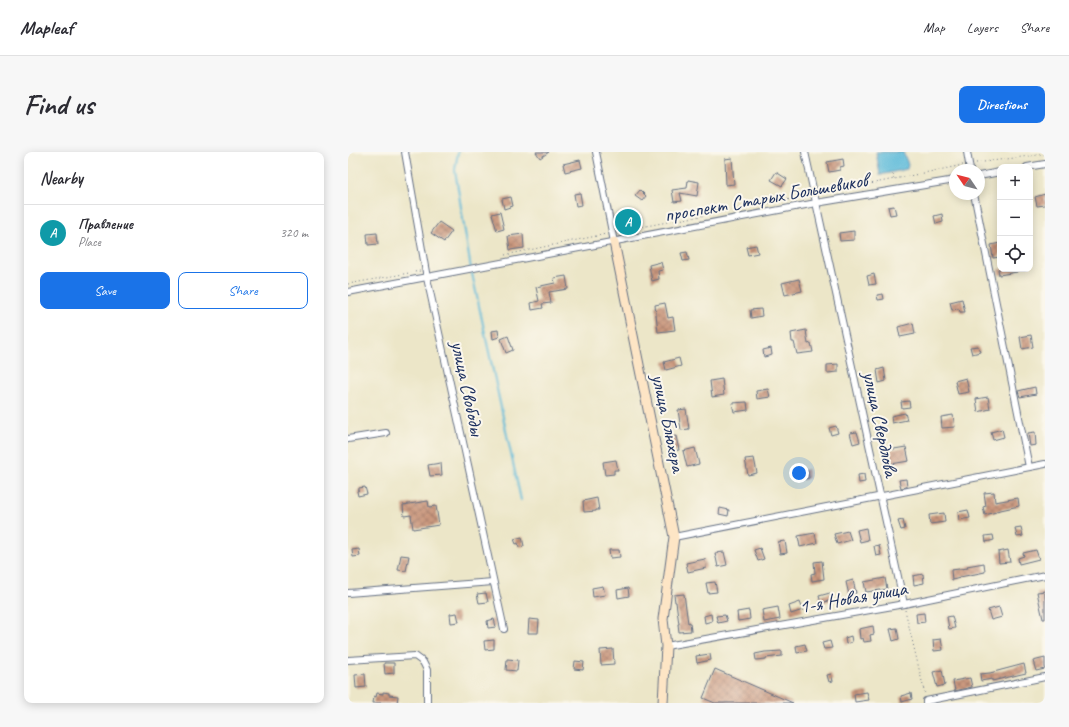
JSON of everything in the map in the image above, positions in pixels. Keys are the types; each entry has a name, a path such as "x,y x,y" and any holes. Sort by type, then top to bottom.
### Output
{"street":[{"name":"улица Свободы","path":"405,152 425,270 504,630"},
{"name":"улица Блюхера","path":"596,152 674,537 663,619 666,646 663,703"},
{"name":"улица Свердлова","path":"805,152 904,604"},
{"path":"967,152 969,164"},
{"path":"1033,166 1045,164"},
{"path":"985,175 997,173"},
{"name":"проспект Старых Большевиков","path":"348,292 471,269 613,237 949,181"},
{"path":"975,200 1029,467"},
{"path":"348,439 386,433"},
{"path":"674,537 1045,464"},
{"name":"1-я Новая улица","path":"666,646 904,604 1045,574"},
{"path":"348,593 493,582"},
{"path":"348,660 415,656 423,662 427,670 427,703"},
{"path":"926,702 1045,677"}],"path":[{"path":"985,164 1045,154"},
{"path":"505,255 602,235 613,237 894,179 949,170"},
{"path":"894,174 894,179"},
{"path":"348,284 425,270"},
{"path":"904,604 926,702"}],"water":[{"path":"876,152 903,152 908,164 907,169 880,175"}],"building":[{"path":"536,152 549,152 540,158"},
{"path":"732,158 734,184 726,185 725,159"},
{"path":"843,159 844,166 840,167 840,170 829,172 827,162"},
{"path":"580,160 582,168 565,172 563,164"},
{"path":"776,172 787,179 782,186 771,180"},
{"path":"688,180 699,182 697,196 680,193 682,201 674,202 672,190 687,188"},
{"path":"640,190 646,196 642,201 635,196"},
{"path":"580,193 582,205 576,206 574,194"},
{"path":"1045,194 1045,205 1037,206 1035,197"},
{"path":"511,197 513,206 504,209 502,199"},
{"path":"894,206 896,214 890,215 888,207"},
{"path":"500,212 504,229 497,231 492,214"},
{"path":"942,214 943,222 936,224 934,216"},
{"path":"632,218 633,225 624,227 623,220"},
{"path":"439,222 452,231 444,242 431,233"},
{"path":"854,231 854,240 840,241 839,233"},
{"path":"377,233 378,244 368,245 367,234"},
{"path":"523,234 524,248 510,250 508,236"},
{"path":"997,244 997,257 993,258 991,245"},
{"path":"756,245 758,253 748,255 746,247"},
{"path":"687,252 689,260 683,261 681,253"},
{"path":"661,262 663,270 658,271 659,279 652,281 649,265"},
{"path":"998,272 1017,272 999,275"},
{"path":"874,274 876,284 869,285 867,276"},
{"path":"566,276 568,289 549,292 551,303 542,304 543,308 532,310 531,303 539,301 536,287 555,283 554,278"},
{"path":"799,279 802,291 785,295 782,283"},
{"path":"883,294 884,299 878,300 877,295"},
{"path":"962,299 965,312 960,312 959,309 952,310 950,302"},
{"path":"665,303 668,318 673,317 675,330 658,332 655,305"},
{"path":"761,309 762,316 751,318 750,310"},
{"path":"913,323 915,334 900,337 898,327"},
{"path":"498,330 499,337 493,339 492,331"},
{"path":"806,330 808,344 811,343 813,352 797,354 794,342 792,342 791,333"},
{"path":"1031,335 1033,347 1022,349 1020,337"},
{"path":"508,336 513,350 506,353 501,339"},
{"path":"978,346 980,352 972,354 970,347"},
{"path":"771,348 772,355 764,357 763,350"},
{"path":"679,358 681,366 666,370 664,362"},
{"path":"838,364 838,372 827,373 827,365"},
{"path":"884,368 886,381 879,383 877,370"},
{"path":"966,378 969,392 958,394 955,381"},
{"path":"722,379 724,395 712,397 710,381"},
{"path":"1035,387 1036,394 1020,397 1018,391"},
{"path":"768,389 770,397 757,399 756,391"},
{"path":"988,397 990,409 978,412 976,399"},
{"path":"909,401 910,407 902,408 901,402"},
{"path":"747,402 748,410 734,412 732,403"},
{"path":"686,409 689,429 681,430 678,410"},
{"path":"905,413 907,420 892,423 891,416"},
{"path":"953,415 955,427 942,428 941,417"},
{"path":"836,426 838,433 831,435 829,428"},
{"path":"1002,429 1004,437 993,440 991,432"},
{"path":"857,432 860,442 853,444 850,433"},
{"path":"1035,432 1036,445 1030,446 1028,433"},
{"path":"676,436 679,450 671,451 668,438"},
{"path":"906,447 909,461 891,464 888,450"},
{"path":"695,448 699,464 687,467 683,451"},
{"path":"754,458 757,473 748,475 745,459"},
{"path":"616,460 618,470 614,470 614,474 605,475 603,462"},
{"path":"441,463 442,475 430,476 428,465"},
{"path":"807,469 809,478 803,480 801,471"},
{"path":"864,474 865,482 859,483 858,475"},
{"path":"906,479 907,487 901,488 899,480"},
{"path":"365,487 367,494 358,496 357,491 359,488"},
{"path":"994,492 995,502 1018,498 1019,506 985,515 983,507 986,506 984,493"},
{"path":"597,498 599,510 584,512 583,501"},
{"path":"428,501 429,507 436,506 439,525 413,529 411,515 404,516 403,505"},
{"path":"720,508 729,510 728,516 719,514"},
{"path":"968,510 970,518 959,520 958,512"},
{"path":"944,513 945,522 930,524 929,515"},
{"path":"903,520 905,529 901,530 898,521"},
{"path":"1021,527 1023,536 1017,537 1015,528"},
{"path":"866,528 868,540 860,542 857,530"},
{"path":"848,531 851,540 837,544 834,534"},
{"path":"815,533 817,543 800,547 798,536"},
{"path":"993,535 994,540 986,542 985,536"},
{"path":"522,537 524,546 519,547 518,543 516,544 514,539"},
{"path":"785,541 787,553 780,554 778,542"},
{"path":"879,545 881,555 876,556 874,546"},
{"path":"760,548 764,559 758,561 754,550"},
{"path":"359,549 360,556 353,557 352,550"},
{"path":"609,550 619,550 620,557 610,558"},
{"path":"1008,550 1010,562 999,563 998,552"},
{"path":"1036,550 1039,559 1019,564 1018,558 1024,556 1023,553"},
{"path":"724,552 727,565 718,567 715,553"},
{"path":"401,555 409,556 406,571 398,570"},
{"path":"705,559 706,568 688,572 686,563"},
{"path":"822,561 824,579 812,581 811,574 815,573 814,562"},
{"path":"984,563 985,572 952,580 951,570 968,568 967,566"},
{"path":"923,574 924,583 914,585 913,576"},
{"path":"885,578 887,589 866,592 864,582"},
{"path":"853,580 856,593 849,595 846,582"},
{"path":"715,582 717,592 708,593 706,583"},
{"path":"603,586 605,595 593,597 592,588"},
{"path":"628,588 629,596 618,598 617,590"},
{"path":"1045,591 1045,619 1043,619 1037,592"},
{"path":"486,593 488,602 479,603 477,594"},
{"path":"830,593 832,600 821,603 819,596"},
{"path":"684,594 688,623 690,622 691,631 679,632 674,595"},
{"path":"800,602 803,610 791,614 789,606"},
{"path":"778,607 780,619 764,622 762,610"},
{"path":"999,607 1002,617 991,620 988,610"},
{"path":"749,610 750,619 738,621 737,612"},
{"path":"457,613 459,622 451,623 450,614"},
{"path":"924,613 925,622 917,623 916,614"},
{"path":"711,614 712,621 705,623 704,616"},
{"path":"725,615 727,621 718,623 716,616"},
{"path":"952,616 955,628 949,629 947,617"},
{"path":"494,619 496,627 488,628 487,621"},
{"path":"529,619 539,620 538,633 528,633"},
{"path":"873,626 874,634 870,635 871,641 864,642 863,638 860,639 859,629"},
{"path":"897,628 899,639 893,641 890,629"},
{"path":"851,636 852,642 846,644 845,638"},
{"path":"941,639 943,650 934,651 933,640"},
{"path":"494,640 494,649 485,650 484,641"},
{"path":"830,641 832,648 824,649 822,643"},
{"path":"805,644 807,651 797,653 796,646"},
{"path":"613,649 614,664 601,665 600,650"},
{"path":"782,651 782,656 756,660 755,654"},
{"path":"710,654 711,660 697,663 696,656"},
{"path":"1045,658 1045,669 1036,671 1033,661"},
{"path":"507,659 518,660 517,671 506,670"},
{"path":"575,661 584,662 583,670 574,669"},
{"path":"384,663 394,663 394,673 385,674"},
{"path":"1024,664 1026,673 992,681 992,679 981,681 980,674 990,673"},
{"path":"715,669 793,703 715,703 703,698"},
{"path":"942,670 945,685 937,687 933,672"},
{"path":"365,674 366,687 356,688 355,675"},
{"path":"831,674 833,681 829,682 827,675"},
{"path":"970,678 972,687 955,691 953,681"},
{"path":"383,692 389,693 389,695 398,696 397,703 373,703 374,696 376,697 377,693 383,694"},
{"path":"867,692 869,700 855,702 854,694"},
{"path":"911,693 912,699 902,702 901,696"}],"waterway":[{"path":"458,152 455,170 471,269 521,500"}],"place":[{"name":"Правление","path":"628,222"}]}
